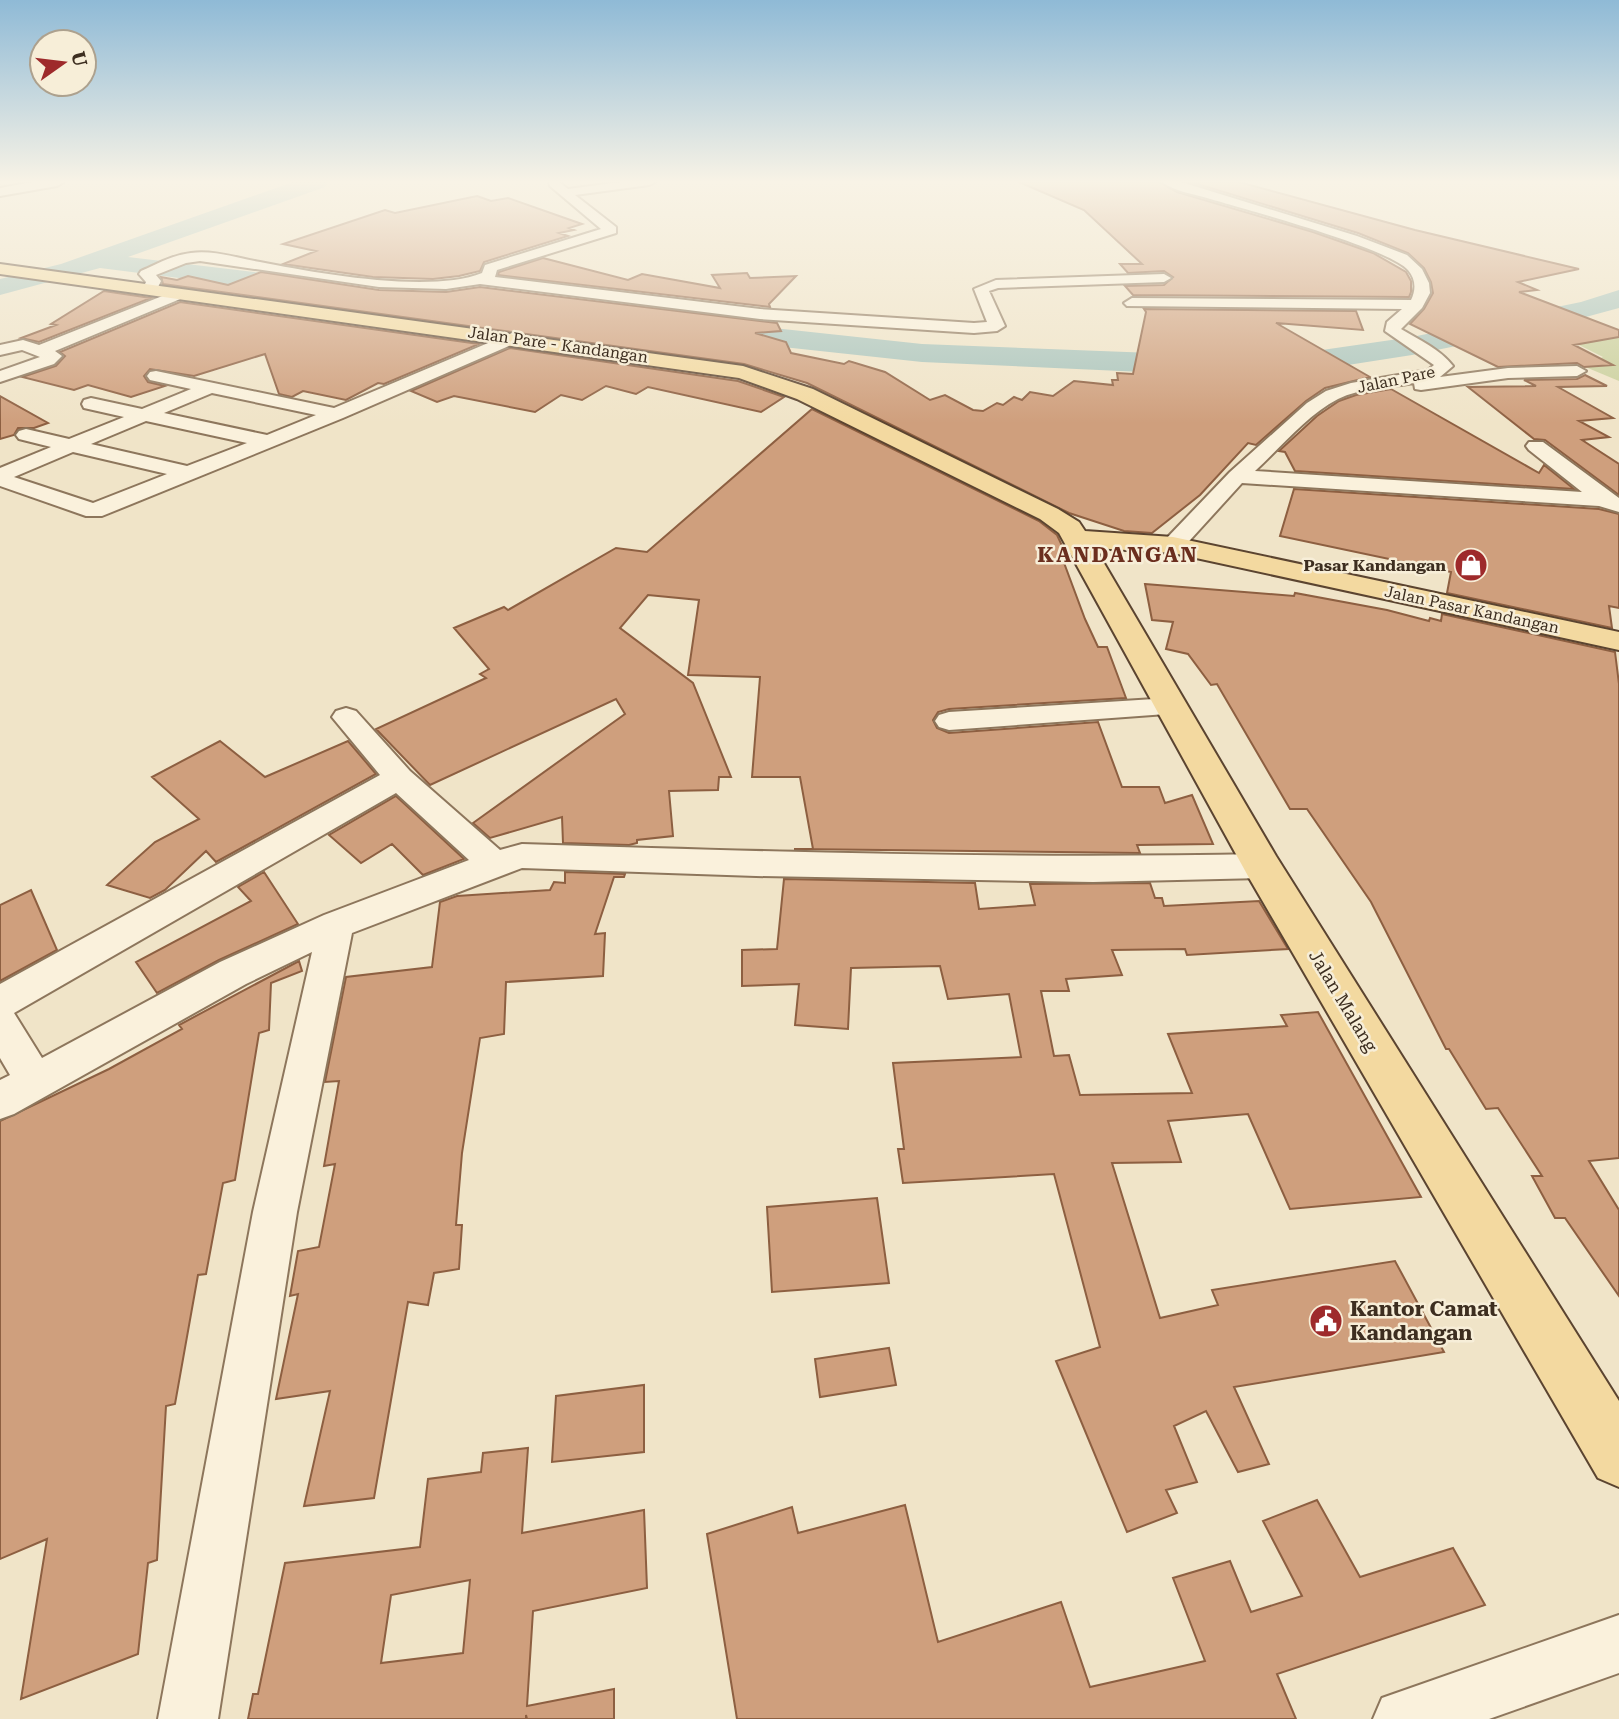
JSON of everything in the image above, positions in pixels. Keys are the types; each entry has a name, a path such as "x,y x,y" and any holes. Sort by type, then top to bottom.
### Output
{"main road":[{"name":"Jalan Pare - Kandangan","path":"0,269 143,283 180,294 743,372 805,394 1049,514 1070,528 1077,538"},
{"name":"Jalan Pasar Kandangan","path":"1077,538 1173,545 1619,642"},
{"name":"Jalan Malang","path":"1077,538 1262,866 1619,1458"}],"street":[{"path":"143,283 181,262"},
{"path":"237,262 294,272 421,285 460,286 483,280 760,314 974,328 998,326 981,289 996,284 1164,278"},
{"path":"483,280 489,275 490,268 509,262"},
{"path":"1132,303 1297,302 1418,305 1422,283 1415,269 1406,262"},
{"path":"40,351 180,294"},
{"name":"Jalan Pare","path":"1173,545 1237,476 1314,407 1332,395 1366,384 1433,374 1444,366 1438,359 1396,335 1393,325 1418,305"},
{"path":"0,477 94,511 336,414 512,338"},
{"path":"0,350 23,345 53,357 0,377"},
{"path":"1366,384 1400,386 1508,373 1577,371"},
{"path":"156,376 336,414"},
{"path":"0,477 69,445 211,387"},
{"path":"91,404 268,442"},
{"path":"26,435 189,473"},
{"path":"1535,446 1612,503"},
{"path":"1237,476 1612,503"},
{"path":"949,721 1170,707"},
{"path":"346,717 399,778 494,864"},
{"path":"0,1002 399,778"},
{"path":"0,1101 233,973 336,925 494,864 522,856 567,855 756,864 1066,870 1229,869 1262,866"},
{"path":"188,1719 275,1212 336,925"},
{"path":"0,1023 34,1080"},
{"path":"1403,1719 1619,1644"}],"green space":[{"path":"1619,332 1619,381 1583,366 1603,357 1573,342"}],"building":[{"path":"484,262 480,271 433,279 373,277 283,264"},
{"path":"530,262 559,262 628,280 642,274 720,288 712,275 747,273 750,278 796,276 769,304 770,307 498,275 499,272"},
{"path":"1140,262 1389,262 1406,272 1411,281 1411,292 1409,297 1133,295 1125,286 1164,285 1173,277 1164,271 1128,273 1120,264 1142,264"},
{"path":"1418,262 1550,262 1579,269 1518,282 1537,290 1519,292 1619,330 1619,337 1574,345 1613,365 1584,367 1577,363 1498,367 1410,324 1424,309 1433,293 1424,268"},
{"path":"261,272 379,290 446,292 480,287 777,323 781,331 755,333 786,342 791,353 844,364 849,361 885,372 930,400 945,395 973,410 983,411 997,403 1003,405 1014,397 1022,400 1030,392 1053,396 1074,381 1113,385 1112,380 1118,380 1117,373 1133,374 1146,312 1144,309 1356,311 1363,330 1276,323 1370,377 1325,388 1306,401 1256,445 1248,443 1200,495 1152,533 1124,531 1069,513 807,383 744,364 163,284 161,277 177,280 188,276 228,285"},
{"path":"104,291 151,298 39,342 21,338 56,325 51,324"},
{"path":"180,302 479,344 384,384 378,383 346,400 303,391 292,397 279,394 265,354 194,376 150,369 144,376 148,382 165,386 131,397 88,385 74,390 22,377 56,366 65,356 60,352"},
{"path":"510,348 738,381 784,397 761,412 648,387 636,394 606,386 582,400 561,395 535,412 454,396 437,402 411,391"},
{"path":"1585,375 1607,386 1558,387 1613,418 1579,421 1609,437 1582,440 1619,464 1619,495 1545,440 1534,439 1468,387 1536,386 1524,380 1577,379"},
{"path":"1391,389 1539,473 1544,465 1574,489 1295,471 1285,452 1279,451 1317,416 1339,401"},
{"path":"0,396 48,423 34,428 18,428 14,435 0,439"},
{"path":"812,409 1039,521 1057,535 1065,552 1060,552 1085,619 1098,647 1107,647 1126,698 949,709 938,712 933,720 937,728 949,733 1098,722 1122,787 1159,787 1165,803 1192,795 1213,844 1137,845 1140,853 794,849 813,849 800,777 752,777 760,677 688,675 699,600 648,595 620,628 693,683 731,777 719,777 718,790 669,791 673,836 637,840 637,843 629,845 563,843 562,817 490,838 473,823 625,714 616,699 430,785 376,729 486,678 480,674 489,669 454,628 504,607 508,610 616,548 647,552"},
{"path":"1294,489 1599,509 1619,514 1619,608 1609,606 1612,628 1447,593 1451,572 1280,536"},
{"path":"1145,584 1294,596 1295,593 1387,610 1429,621 1430,618 1441,621 1442,614 1615,652 1619,684 1619,1158 1589,1161 1619,1210 1619,1296 1565,1218 1555,1218 1532,1176 1542,1176 1498,1108 1486,1109 1449,1049 1446,1049 1371,902 1307,809 1290,809 1217,684 1211,685 1188,654 1166,649 1173,622 1152,620"},
{"path":"220,741 265,777 348,741 376,774 216,862 206,851 165,890 150,898 107,885 155,842 199,819 152,777"},
{"path":"396,796 464,859 423,875 392,844 361,863 329,835"},
{"path":"264,872 298,924 219,960 157,993 136,962 251,901 238,887"},
{"path":"565,872 625,874 624,877 614,877 595,934 605,933 603,976 506,982 504,1034 480,1038 462,1153 456,1225 462,1225 459,1269 434,1273 428,1305 408,1302 374,1498 304,1506 330,1391 276,1399 298,1294 290,1296 298,1251 319,1247 335,1164 324,1166 339,1081 325,1082 346,977 432,967 440,902 457,896 550,890 554,882 565,883"},
{"path":"784,879 975,883 979,909 1035,905 1030,884 1150,883 1155,898 1162,898 1164,906 1259,901 1288,949 1187,955 1185,949 1112,950 1122,975 1066,979 1069,991 1041,991 1054,1056 1069,1055 1080,1095 1192,1093 1168,1034 1287,1026 1281,1015 1318,1012 1421,1197 1290,1209 1248,1114 1168,1121 1181,1162 1112,1163 1160,1318 1218,1305 1212,1290 1395,1261 1444,1352 1234,1387 1269,1464 1238,1472 1206,1411 1174,1426 1197,1482 1166,1490 1177,1513 1127,1532 1056,1361 1100,1347 1054,1174 903,1183 898,1149 904,1149 893,1063 1021,1057 1009,994 948,999 940,966 851,968 848,1029 795,1025 799,984 742,986 742,950 777,949"},
{"path":"31,890 57,950 0,981 0,905"},
{"path":"299,961 302,971 271,983 269,1030 259,1033 235,1180 223,1183 206,1274 198,1275 175,1404 166,1406 157,1560 148,1563 138,1654 21,1699 47,1539 0,1559 0,1121 109,1069 182,1029 179,1025"},
{"path":"877,1198 889,1283 772,1292 767,1207"},
{"path":"889,1348 896,1385 820,1397 815,1359"},
{"path":"644,1385 644,1452 552,1462 556,1396"},
{"path":"528,1448 522,1533 644,1510 647,1588 533,1611 527,1706 614,1689 614,1719 527,1719 526,1715 526,1719 248,1719 253,1694 258,1694 285,1563 420,1547 428,1479 481,1472 483,1453","holes":["470,1580 463,1653 381,1663 391,1595"]},
{"path":"1317,1500 1360,1577 1453,1548 1485,1605 1277,1674 1296,1719 737,1719 707,1534 792,1507 798,1533 905,1505 938,1642 1061,1602 1090,1687 1205,1661 1173,1578 1230,1561 1251,1612 1302,1596 1263,1521"}],"waterway":[{"path":"0,287 91,262"},
{"path":"111,262 329,289"},
{"path":"680,327 922,353 1231,366 1277,364 1412,346 1589,309 1619,298"}],"place":[{"name":"Pasar Kandangan","path":"1471,565"},
{"name":"Kantor Camat Kandangan","path":"1326,1321"}],"district":[{"name":"KANDANGAN","path":"1118,555"}]}
